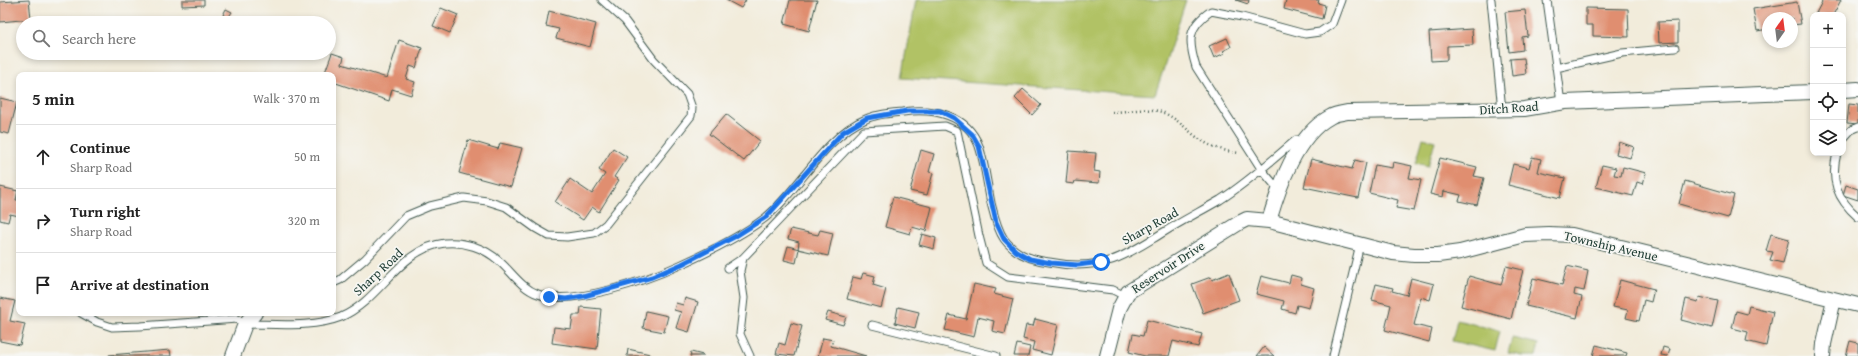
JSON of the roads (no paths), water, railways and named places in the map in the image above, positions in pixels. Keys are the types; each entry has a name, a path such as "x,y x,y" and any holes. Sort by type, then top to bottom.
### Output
{"street":[{"path":"1846,90 1858,89"},
{"name":"Ditch Road","path":"1269,221 1278,189 1304,140 1330,117 1348,112 1502,110 1524,109 1562,103 1810,92"},
{"name":"Reservoir Drive","path":"1107,356 1119,309 1125,296 1136,286 1247,219 1269,221"},
{"name":"Township Avenue","path":"1269,221 1393,253 1414,255 1438,255 1460,252 1524,235 1572,235 1858,305"},
{"path":"1823,356 1824,344 1834,299"},
{"path":"233,356 245,324 252,316"}],"lane":[{"path":"336,282 365,260 406,216 430,206 464,198 487,200 506,207 549,236 567,237 594,233 606,224 691,116 692,108 688,94 654,60 625,21 602,0"},
{"path":"1278,189 1262,170 1196,67 1190,48 1192,30 1198,19 1211,11 1242,17 1305,34 1320,32 1332,24 1341,0"},
{"path":"1491,0 1502,110"},
{"path":"1547,0 1562,103"},
{"path":"1556,68 1622,53 1675,48"},
{"name":"Sharp Road","path":"86,316 97,322 112,327 237,319 245,324 320,322 342,316 358,306 412,256 429,247 445,243 473,246 486,252 497,260 521,284 535,294 566,299 584,296 652,277 682,264 736,236 766,217 843,132 867,118 907,111 940,111 954,118 972,134 979,146 996,222 1004,239 1016,251 1030,259 1051,263 1078,265 1115,259 1221,199 1262,170 1296,140 1304,140"},
{"path":"728,268 743,258 864,131 945,126 957,131 986,263 1008,277 1112,290 1125,296"},
{"path":"1846,136 1851,130 1858,128"},
{"path":"1837,156 1834,166 1835,181 1844,205 1858,218"},
{"path":"1333,356 1360,244"},
{"path":"743,258 740,271 744,298 740,334 750,356"},
{"path":"872,325 996,356"}]}
